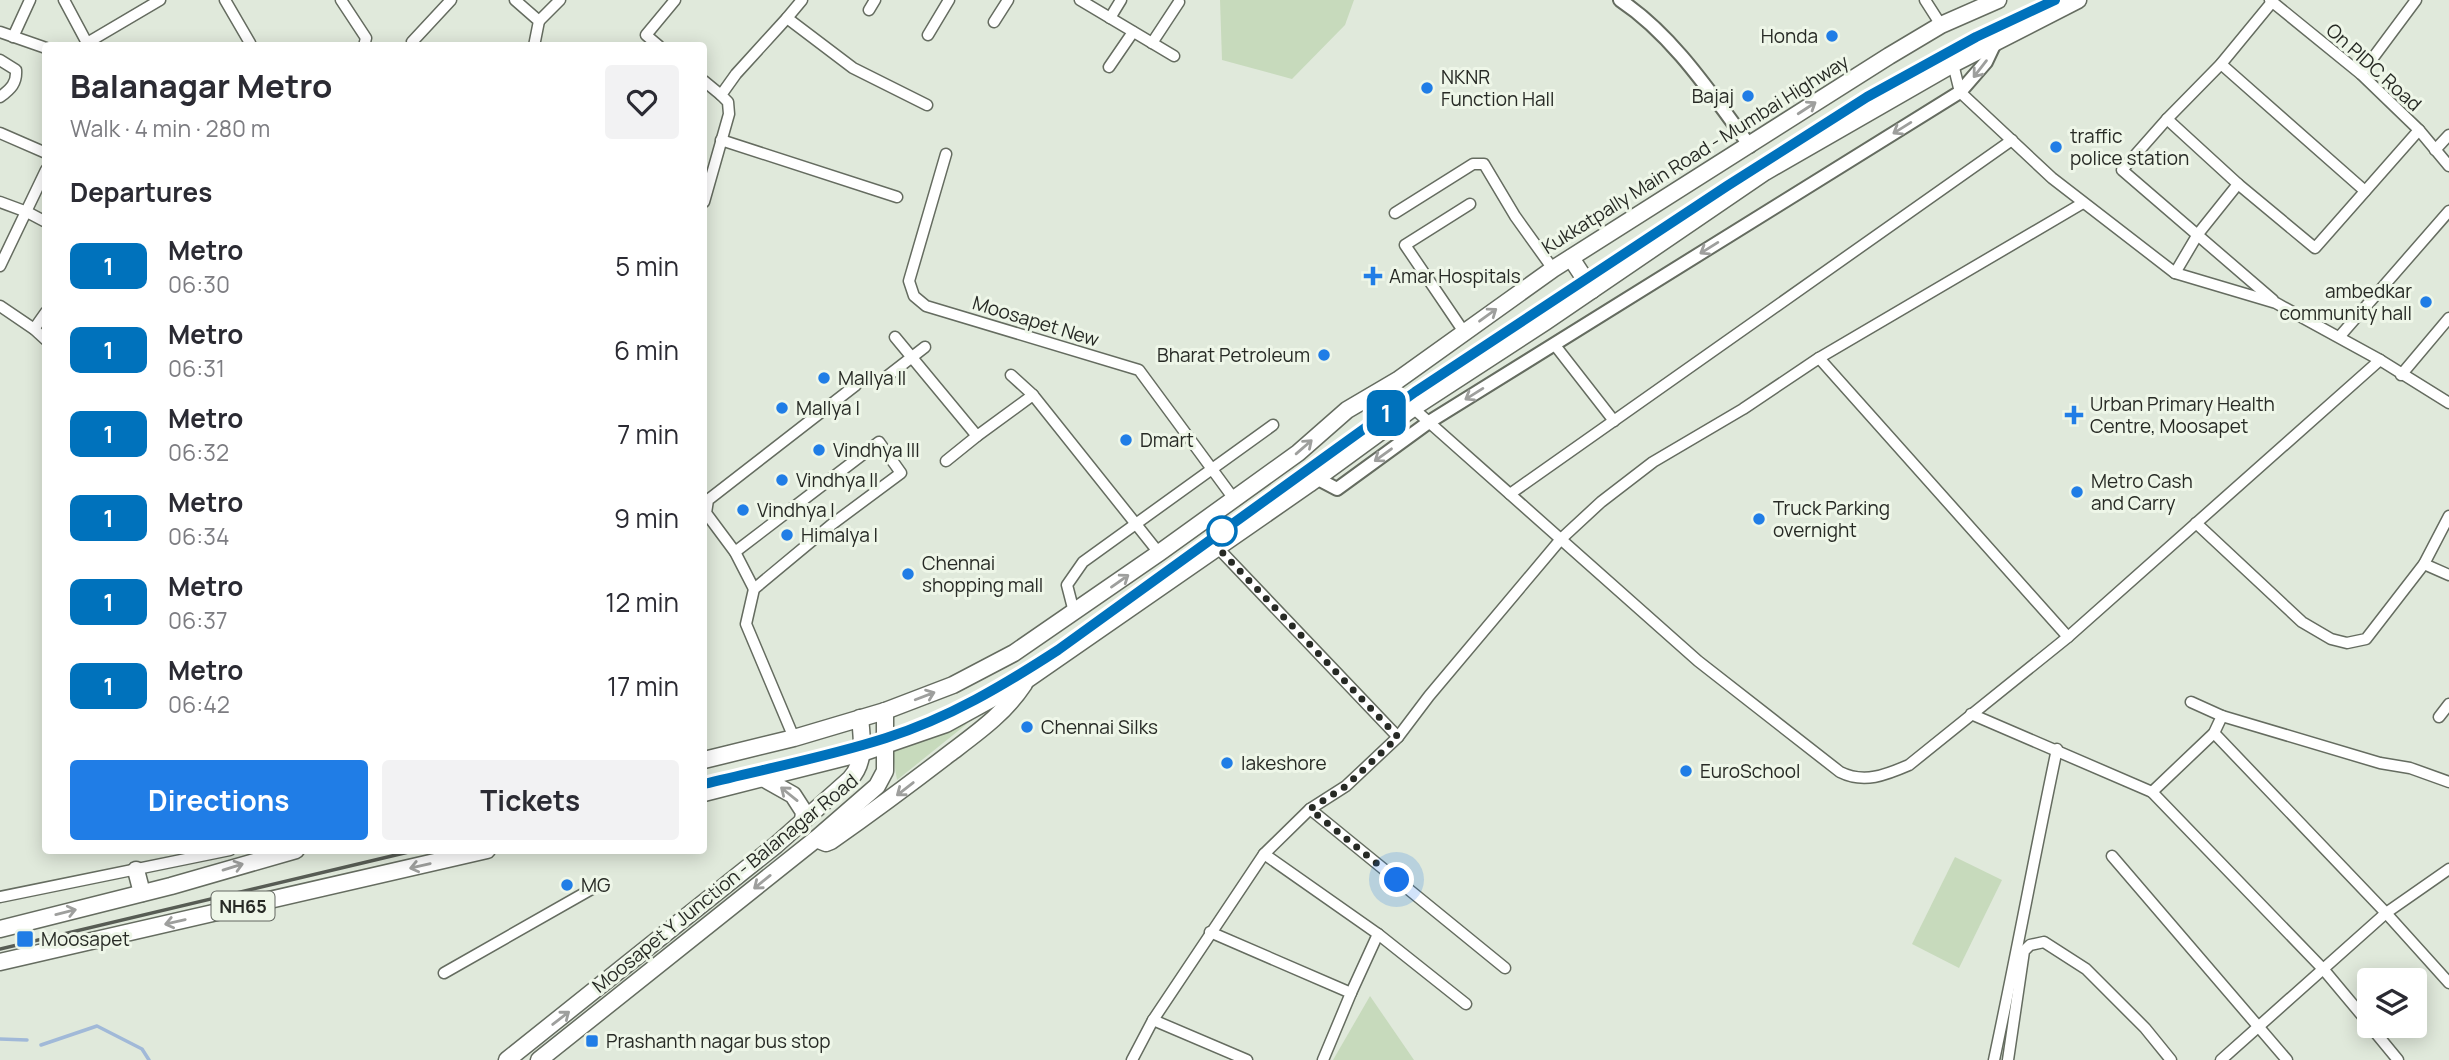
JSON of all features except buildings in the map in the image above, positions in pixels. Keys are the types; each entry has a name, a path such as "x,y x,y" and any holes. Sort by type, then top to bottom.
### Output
{"main road":[{"name":"Kukkatpally Main Road - Mumbai Highway","path":"707,759 794,738 885,711 953,685 1014,653 1298,453 1347,410 1398,380 1553,269 1883,60 1941,25 1998,0"},
{"path":"707,792 862,753 946,724 1028,679 1318,479 1413,408 1765,172 1953,64 2078,0"},
{"path":"1571,258 1592,290"},
{"path":"816,839 826,843 831,841 898,794 991,722 1010,704 1028,679"},
{"name":"Moosapet Y Junction - Balanagar Road","path":"539,1060 871,792 883,779 885,711"},
{"path":"507,1060 776,845 855,774 862,753 860,718"},
{"path":"761,777 793,795 804,812 803,821"},
{"name":"NH65","path":"0,929 142,893 268,854"},
{"name":"NH65","path":"0,962 470,854"},
{"path":"136,870 142,893"}],"street":[{"path":"13,37 30,0"},
{"path":"64,0 86,42"},
{"path":"90,42 160,0"},
{"path":"225,0 247,42"},
{"path":"341,0 366,38 365,42"},
{"path":"412,42 451,0"},
{"path":"515,0 540,21"},
{"path":"535,42 540,21 560,0"},
{"path":"642,42 675,0"},
{"path":"721,95 736,74 802,0"},
{"path":"869,10 875,0"},
{"path":"928,35 949,0"},
{"path":"994,22 1008,0"},
{"path":"1080,0 1174,56"},
{"path":"1110,18 1121,0"},
{"path":"1620,0 1656,28 1695,73 1750,146"},
{"path":"1925,0 1941,25"},
{"path":"2361,74 2416,0"},
{"path":"2271,1 2221,64 2167,118 2122,170 2276,303"},
{"name":"On PIDC Road","path":"2271,1 2361,74 2418,130 2449,166"},
{"path":"1152,43 1179,2"},
{"path":"787,18 853,68 927,105"},
{"path":"0,32 42,47"},
{"path":"1110,67 1133,32"},
{"path":"646,35 654,42"},
{"path":"1318,479 1337,489 1429,422 1961,92 1986,62 1995,43"},
{"path":"0,61 16,70 16,76 10,90 0,97"},
{"path":"1953,64 1961,92 2011,140 2052,178 2175,273 2276,303 2340,336 2449,403"},
{"path":"2221,64 2365,191"},
{"path":"707,83 728,102 729,114 707,191"},
{"path":"2167,118 2238,184 2315,248 2418,130"},
{"path":"0,133 42,151"},
{"path":"2435,150 2449,135"},
{"path":"721,140 897,197"},
{"path":"1510,494 2011,140"},
{"name":"Moosapet New","path":"946,154 909,281 914,296 926,306 1139,370 1234,499"},
{"path":"1395,214 1473,163 1484,164 1515,216 1553,269"},
{"path":"0,266 42,179"},
{"path":"2175,273 2197,234 2238,184"},
{"path":"0,202 42,220"},
{"path":"1132,1060 1153,1020 1264,855 1310,809 1346,786 1398,737 1429,695 1561,539 1601,502 1653,462 1743,409 1819,358 2083,203"},
{"path":"1464,332 1405,245 1470,204"},
{"path":"2340,336 2449,211"},
{"path":"0,306 42,336"},
{"path":"34,329 42,318"},
{"path":"2401,375 2449,318"},
{"path":"34,329 42,322"},
{"path":"895,337 977,436"},
{"path":"1554,344 1614,421"},
{"path":"886,378 925,347"},
{"path":"1819,358 2068,637"},
{"path":"1413,408 1698,661 1840,772 1850,777 1867,779 1909,765 2068,637 2380,360"},
{"path":"1012,375 1033,395 1159,553"},
{"path":"707,506 708,500 856,385"},
{"path":"946,461 1033,395"},
{"path":"1073,612 1067,586 1083,562 1273,425"},
{"path":"735,552 878,442 901,473 831,525 754,589 746,624 794,738"},
{"path":"707,514 735,552 754,589"},
{"path":"2196,523 2302,622 2331,639 2347,643 2366,639 2424,564 2449,516"},
{"path":"1217,547 1398,737"},
{"path":"2424,564 2449,575"},
{"path":"2191,702 2222,716 2380,762 2410,768 2449,782"},
{"path":"2439,717 2449,704"},
{"path":"1971,714 2152,792 2324,970 2357,1009"},
{"path":"2152,792 2214,733 2222,716"},
{"path":"2214,733 2449,983"},
{"path":"1994,1060 2025,918 2057,749"},
{"path":"1310,809 1505,968"},
{"path":"0,897 211,854"},
{"path":"1264,855 1378,934 1466,1004"},
{"path":"2112,856 2287,1060"},
{"path":"2221,1060 2386,913 2449,869"},
{"path":"444,973 604,882"},
{"path":"1210,932 1351,993"},
{"path":"1323,1060 1378,934"},
{"path":"2008,1060 2024,951 2030,944 2044,942 2086,969 2145,1028 2171,1060"},
{"path":"1153,1020 1247,1060"},
{"path":"2380,1038 2398,1060"}],"green space":[{"path":"1220,0 1354,0 1345,25 1292,79 1222,60"},
{"path":"968,723 897,780 892,750"},
{"path":"1955,857 2002,880 1959,968 1912,944"},
{"path":"1370,996 1414,1060 1333,1060"}],"waterway":[{"path":"41,1045 97,1026 142,1049 149,1060"},
{"path":"0,1039 27,1040"}],"railway":[{"path":"707,783 886,738 932,721 996,688 1058,650 1415,392 1750,171 1907,74 1976,37 2055,0"},
{"path":"0,949 400,854"}],"metro line":[{"name":"1","path":"707,783 888,738 934,720 996,689 1058,650 1415,392 1751,171 1867,97 1976,37 2055,0"}],"place":[{"name":"Honda","path":"1832,36"},
{"name":"NKNR Function Hall","path":"1427,88"},
{"name":"Bajaj","path":"1748,96"},
{"name":"traffic police station","path":"2056,147"},
{"name":"Amar Hospitals","path":"1373,276"},
{"name":"ambedkar community hall","path":"2426,302"},
{"name":"Bharat Petroleum","path":"1324,355"},
{"name":"Mallya II","path":"824,378"},
{"name":"Mallya I","path":"782,408"},
{"name":"Urban Primary Health Centre, Moosapet","path":"2074,415"},
{"name":"Dmart","path":"1126,440"},
{"name":"Vindhya III","path":"819,450"},
{"name":"Vindhya II","path":"782,480"},
{"name":"Metro Cash and Carry","path":"2077,492"},
{"name":"Vindhya I","path":"743,510"},
{"name":"Truck Parking overnight","path":"1759,519"},
{"name":"Himalya I","path":"787,535"},
{"name":"Chennai shopping mall","path":"908,574"},
{"name":"Chennai Silks","path":"1027,727"},
{"name":"lakeshore","path":"1227,763"},
{"name":"EuroSchool","path":"1686,771"},
{"name":"MG","path":"567,885"},
{"name":"Moosapet","path":"25,939"},
{"name":"Prashanth nagar bus stop","path":"592,1041"}],"route":[{"path":"1222,531 1217,547 1398,737 1346,786 1310,809 1397,880"}]}
